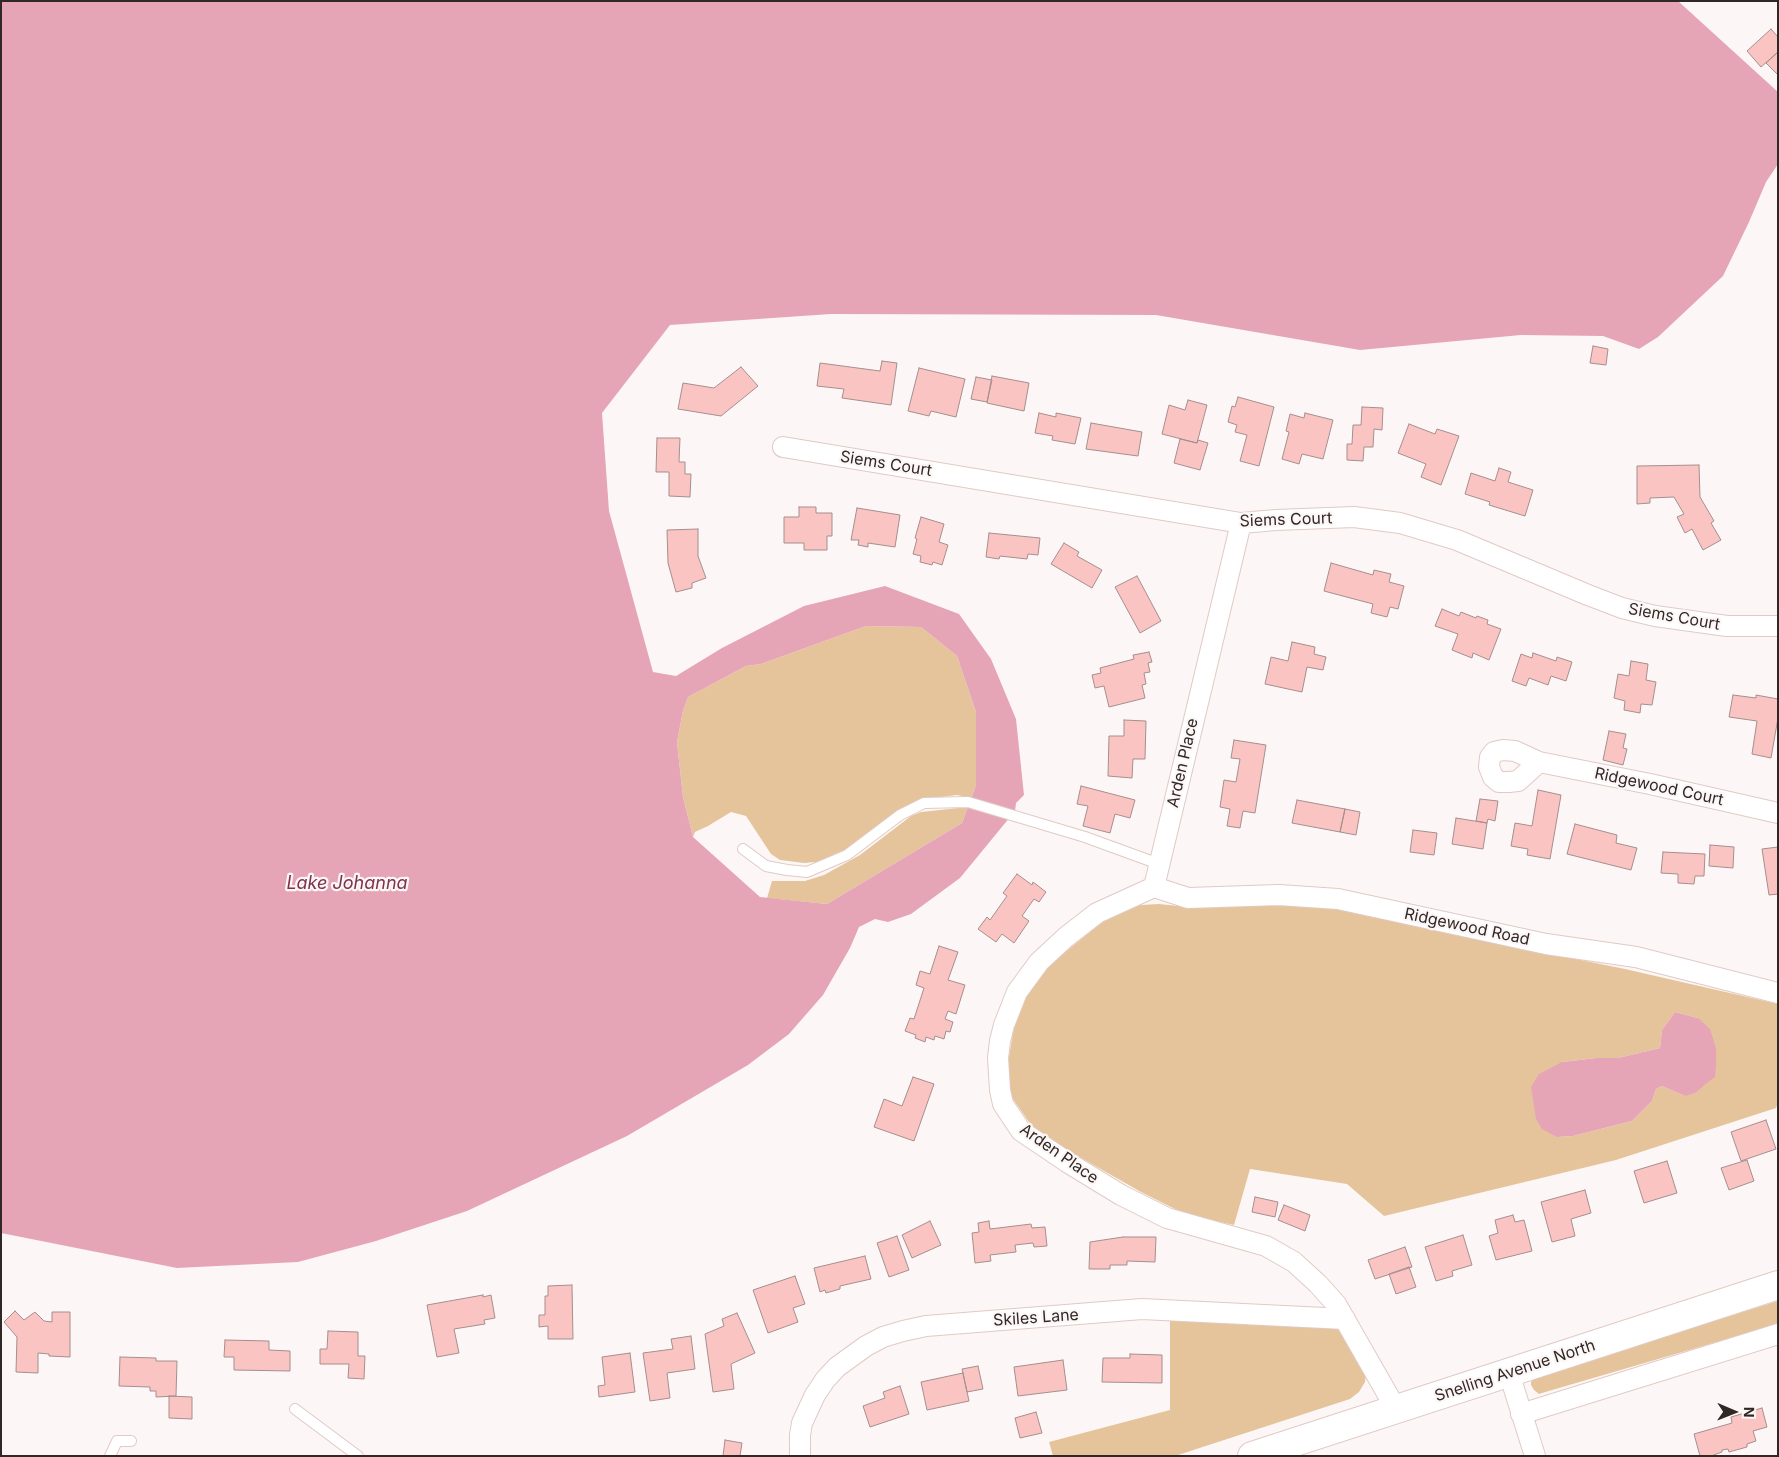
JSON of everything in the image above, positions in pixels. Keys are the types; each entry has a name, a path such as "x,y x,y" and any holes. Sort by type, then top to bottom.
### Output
{"street":[{"name":"Siems Court","path":"783,447 1240,523 1354,517 1400,523 1457,540 1622,608 1655,616 1727,626 1778,626"},
{"name":"Arden Place","path":"1240,523 1154,887 1097,912 1039,962 1017,992 1004,1025 1000,1041 998,1073 1000,1090 1003,1104 1021,1131 1121,1195 1167,1218 1266,1246 1294,1262 1336,1304 1396,1409"},
{"name":"Ridgewood Court","path":"1539,762 1650,784 1778,813"},
{"name":"Ridgewood Road","path":"1154,887 1188,898 1279,895 1338,899 1546,944 1636,957 1778,993"},
{"name":"Snelling Avenue North","path":"1252,1456 1778,1285"},
{"name":"Skiles Lane","path":"800,1456 802,1423 815,1395 825,1380 837,1367 866,1346 883,1337 903,1331 936,1325 1142,1309 1345,1319"},
{"path":"1522,1414 1778,1334"},
{"path":"1509,1373 1535,1456"}],"lane":[{"path":"743,849 766,866 807,872 847,856 900,815 924,804 968,802 1086,837 1159,864"},
{"path":"295,1409 358,1456"},
{"path":"110,1456 117,1441 131,1442"}],"shaded area":[{"path":"866,626 921,627 957,656 976,712 976,785 971,798 957,795 926,799 851,848 827,861 804,863 780,860 771,854 746,816 731,812 695,832 693,837 683,797 677,742 683,711 688,697 746,666 761,664"},
{"path":"968,807 962,823 827,904 767,898 772,881 805,881 824,875 860,855 911,816 921,812"},
{"path":"1159,904 1197,908 1257,904 1316,906 1349,910 1778,1004 1778,1103 1776,1108 1616,1160 1384,1216 1347,1184 1250,1169 1234,1225 1187,1215 1141,1192 1055,1143 1031,1125 1013,1099 1007,1082 1015,1021 1028,988 1048,966 1111,915 1141,905","holes":["1675,1012 1698,1018 1685,1096 1662,1086 1656,1089 1652,1101 1632,1121 1573,1136 1557,1137 1562,1062 1596,1058 1618,1058 1660,1048 1662,1030"]},
{"path":"1778,1301 1778,1324 1539,1394 1531,1385 1535,1377"},
{"path":"1170,1320 1331,1326 1339,1330 1366,1373 1365,1382 1359,1392 1350,1399 1175,1456 1053,1456 1049,1442 1170,1410"}],"water":[{"name":"Lake Johanna","path":"1,1 1678,1 1778,92 1778,164 1766,182 1723,276 1658,337 1639,349 1603,336 1521,335 1360,350 1156,315 831,314 670,325 602,413 609,511 653,672 676,676 722,648 804,606 885,586 959,614 991,659 1016,719 1024,795 1016,803 1015,811 960,878 911,914 888,922 875,919 859,927 850,948 823,995 789,1034 748,1065 627,1136 467,1211 376,1241 298,1262 177,1268 1,1233","holes":["866,626 921,627 957,656 976,712 976,785 962,823 827,904 760,897 693,837 683,797 677,742 683,711 688,697 746,666 761,664"]},
{"path":"1675,1012 1698,1018 1710,1029 1716,1048 1715,1077 1695,1093 1685,1096 1662,1086 1656,1089 1652,1101 1632,1121 1573,1136 1557,1137 1542,1129 1536,1119 1531,1087 1539,1074 1562,1062 1596,1058 1618,1058 1660,1048 1662,1030"}],"building":[{"path":"1771,29 1778,37 1778,52 1761,67 1747,51"},
{"path":"1778,52 1778,75 1766,63"},
{"path":"1593,346 1608,349 1606,365 1590,363"},
{"path":"882,361 897,363 891,405 842,398 844,389 817,386 820,363 880,371"},
{"path":"741,367 758,386 721,416 678,409 683,383 714,388"},
{"path":"919,368 965,379 956,417 931,411 929,416 908,411"},
{"path":"992,376 1029,383 1024,411 987,403"},
{"path":"976,377 992,380 987,402 971,399"},
{"path":"1238,397 1274,407 1259,466 1240,461 1247,435 1235,432 1237,425 1228,422 1232,406 1235,407"},
{"path":"1188,400 1207,405 1197,443 1162,434 1169,405 1185,410"},
{"path":"1362,407 1383,408 1382,430 1374,429 1373,447 1364,447 1363,461 1347,460 1347,444 1352,444 1353,425 1361,425"},
{"path":"1039,413 1056,417 1056,413 1081,418 1075,444 1052,440 1053,436 1035,433"},
{"path":"1305,413 1333,420 1323,459 1302,454 1299,464 1282,459 1289,432 1286,431 1290,414 1304,418"},
{"path":"1091,423 1142,432 1138,456 1086,449"},
{"path":"1409,424 1435,434 1437,429 1459,436 1441,485 1421,477 1426,464 1398,453"},
{"path":"657,438 680,438 679,462 685,462 685,474 691,474 690,497 669,496 669,472 656,472"},
{"path":"1180,439 1197,443 1198,440 1208,443 1200,470 1174,463"},
{"path":"1699,465 1700,497 1714,521 1711,523 1721,540 1703,550 1692,529 1685,533 1677,517 1684,514 1674,497 1650,498 1650,503 1637,504 1637,466"},
{"path":"1499,468 1511,472 1508,482 1533,490 1525,516 1489,505 1490,502 1465,494 1471,473 1495,481"},
{"path":"799,507 816,507 816,513 832,513 832,536 827,536 827,550 804,550 804,543 784,543 784,517 799,517"},
{"path":"857,508 900,515 895,547 868,543 868,547 858,545 859,540 851,540"},
{"path":"921,517 944,524 939,542 948,545 942,565 933,562 932,565 920,562 921,556 913,554"},
{"path":"698,529 698,556 706,578 692,583 692,588 676,592 668,563 667,530"},
{"path":"989,533 1040,538 1038,555 1028,554 1027,559 1000,556 999,559 986,557"},
{"path":"1064,543 1079,552 1077,556 1102,570 1092,588 1051,564"},
{"path":"1331,563 1373,575 1374,570 1391,574 1389,582 1404,586 1398,609 1390,607 1387,617 1371,613 1373,604 1324,591"},
{"path":"1137,576 1161,621 1140,633 1115,587"},
{"path":"1442,609 1459,616 1461,612 1476,618 1477,616 1488,620 1487,624 1501,629 1489,660 1473,653 1472,658 1452,650 1458,634 1435,626"},
{"path":"1292,642 1315,647 1314,654 1326,657 1323,670 1307,667 1302,692 1265,684 1271,657 1288,661"},
{"path":"1149,652 1152,662 1148,663 1150,672 1144,673 1146,684 1142,685 1145,698 1109,707 1104,686 1095,688 1092,675 1101,673 1100,668 1134,659 1133,655"},
{"path":"1533,653 1556,661 1557,657 1572,662 1566,681 1551,676 1548,685 1529,678 1526,686 1512,681 1521,654 1532,658"},
{"path":"1631,661 1648,664 1646,680 1656,682 1652,705 1641,704 1640,713 1624,710 1625,701 1614,698 1618,674 1629,676"},
{"path":"1733,695 1756,698 1756,695 1778,699 1778,718 1771,758 1752,754 1757,721 1729,717"},
{"path":"1124,720 1146,721 1145,759 1133,759 1132,778 1108,776 1109,736 1124,736"},
{"path":"1609,731 1626,734 1623,748 1627,749 1623,765 1603,760"},
{"path":"1234,740 1266,745 1255,813 1243,811 1240,828 1227,826 1230,809 1220,807 1224,780 1236,782 1240,759 1231,758"},
{"path":"1081,786 1135,800 1130,818 1115,814 1110,833 1083,826 1088,806 1077,804"},
{"path":"1538,790 1561,795 1550,859 1527,855 1528,849 1511,846 1515,823 1532,826"},
{"path":"1480,799 1498,801 1495,821 1488,819 1487,823 1476,821"},
{"path":"1297,800 1345,809 1340,832 1292,823"},
{"path":"1345,809 1360,812 1356,835 1340,832"},
{"path":"1456,818 1487,823 1483,849 1452,844"},
{"path":"1575,824 1617,835 1616,843 1637,848 1631,870 1567,854"},
{"path":"1413,830 1437,833 1434,855 1410,852"},
{"path":"1710,845 1734,847 1733,868 1709,866"},
{"path":"1778,847 1778,894 1769,895 1762,849"},
{"path":"1663,852 1705,854 1704,876 1695,876 1694,884 1678,883 1678,874 1661,873"},
{"path":"1017,874 1032,885 1033,882 1046,892 1039,902 1034,899 1022,916 1029,921 1014,943 1002,934 996,942 978,929 987,917 990,920 1007,896 1003,893"},
{"path":"939,946 958,952 948,980 965,985 956,1014 948,1011 945,1019 953,1022 950,1032 946,1031 944,1039 935,1036 934,1040 926,1037 925,1042 915,1038 916,1035 905,1031 910,1018 914,1019 924,988 916,985 920,971 930,974"},
{"path":"913,1077 934,1084 914,1141 874,1127 884,1099 902,1106"},
{"path":"1766,1120 1776,1149 1741,1161 1731,1132"},
{"path":"1747,1160 1754,1181 1729,1190 1721,1168"},
{"path":"1667,1161 1677,1193 1644,1203 1634,1171"},
{"path":"1585,1190 1591,1213 1571,1219 1575,1236 1552,1242 1541,1202"},
{"path":"1255,1197 1278,1202 1275,1217 1252,1212"},
{"path":"1284,1205 1310,1215 1305,1231 1278,1220"},
{"path":"1513,1215 1515,1222 1524,1220 1532,1251 1496,1260 1489,1236 1498,1233 1495,1220"},
{"path":"930,1221 941,1245 912,1258 902,1235"},
{"path":"989,1221 990,1229 1031,1224 1032,1228 1045,1227 1047,1246 1034,1247 1033,1243 1015,1245 1016,1252 990,1255 991,1261 975,1263 972,1233 979,1232 978,1223"},
{"path":"1463,1235 1472,1265 1452,1271 1453,1276 1436,1281 1425,1247"},
{"path":"897,1236 909,1270 889,1277 877,1243"},
{"path":"1123,1237 1156,1237 1155,1262 1127,1261 1127,1265 1110,1265 1110,1269 1089,1269 1090,1242"},
{"path":"1405,1247 1412,1267 1375,1279 1368,1260"},
{"path":"865,1256 871,1279 840,1286 840,1289 826,1293 825,1290 820,1292 814,1268"},
{"path":"1409,1267 1416,1287 1396,1294 1389,1274"},
{"path":"795,1276 805,1304 793,1308 798,1322 768,1333 753,1290"},
{"path":"572,1285 573,1339 548,1339 548,1326 539,1327 539,1315 545,1315 545,1296 548,1296 548,1286"},
{"path":"483,1295 483,1297 491,1295 495,1318 484,1320 485,1324 454,1329 459,1353 437,1357 427,1305"},
{"path":"15,1311 24,1320 35,1312 44,1321 52,1322 52,1312 70,1312 70,1357 49,1356 49,1354 38,1353 38,1373 16,1372 17,1337 4,1322"},
{"path":"737,1313 755,1353 731,1364 734,1389 713,1392 705,1334 724,1326 722,1319"},
{"path":"328,1331 358,1332 358,1356 365,1356 364,1379 348,1378 349,1364 320,1364 320,1349 327,1349"},
{"path":"691,1336 695,1369 667,1373 670,1398 650,1401 643,1353 673,1349 671,1339"},
{"path":"225,1340 269,1341 269,1350 290,1351 290,1371 234,1370 234,1357 224,1357"},
{"path":"630,1353 635,1392 599,1397 598,1386 605,1385 602,1357"},
{"path":"1130,1354 1162,1355 1162,1383 1102,1382 1103,1358 1130,1358"},
{"path":"120,1357 156,1358 156,1361 177,1361 176,1396 156,1397 156,1391 150,1391 150,1387 119,1386"},
{"path":"1063,1360 1067,1390 1018,1396 1014,1367"},
{"path":"978,1366 983,1389 967,1392 962,1369"},
{"path":"963,1373 969,1401 927,1410 921,1382"},
{"path":"900,1386 909,1414 870,1427 863,1406 885,1398 883,1392"},
{"path":"169,1396 192,1397 192,1419 169,1418"},
{"path":"1762,1408 1767,1427 1753,1431 1756,1441 1747,1444 1747,1447 1729,1452 1728,1449 1711,1456 1700,1456 1694,1434 1732,1423 1731,1417"},
{"path":"1036,1412 1042,1433 1020,1438 1015,1418"},
{"path":"725,1440 742,1443 740,1456 723,1456"}]}
